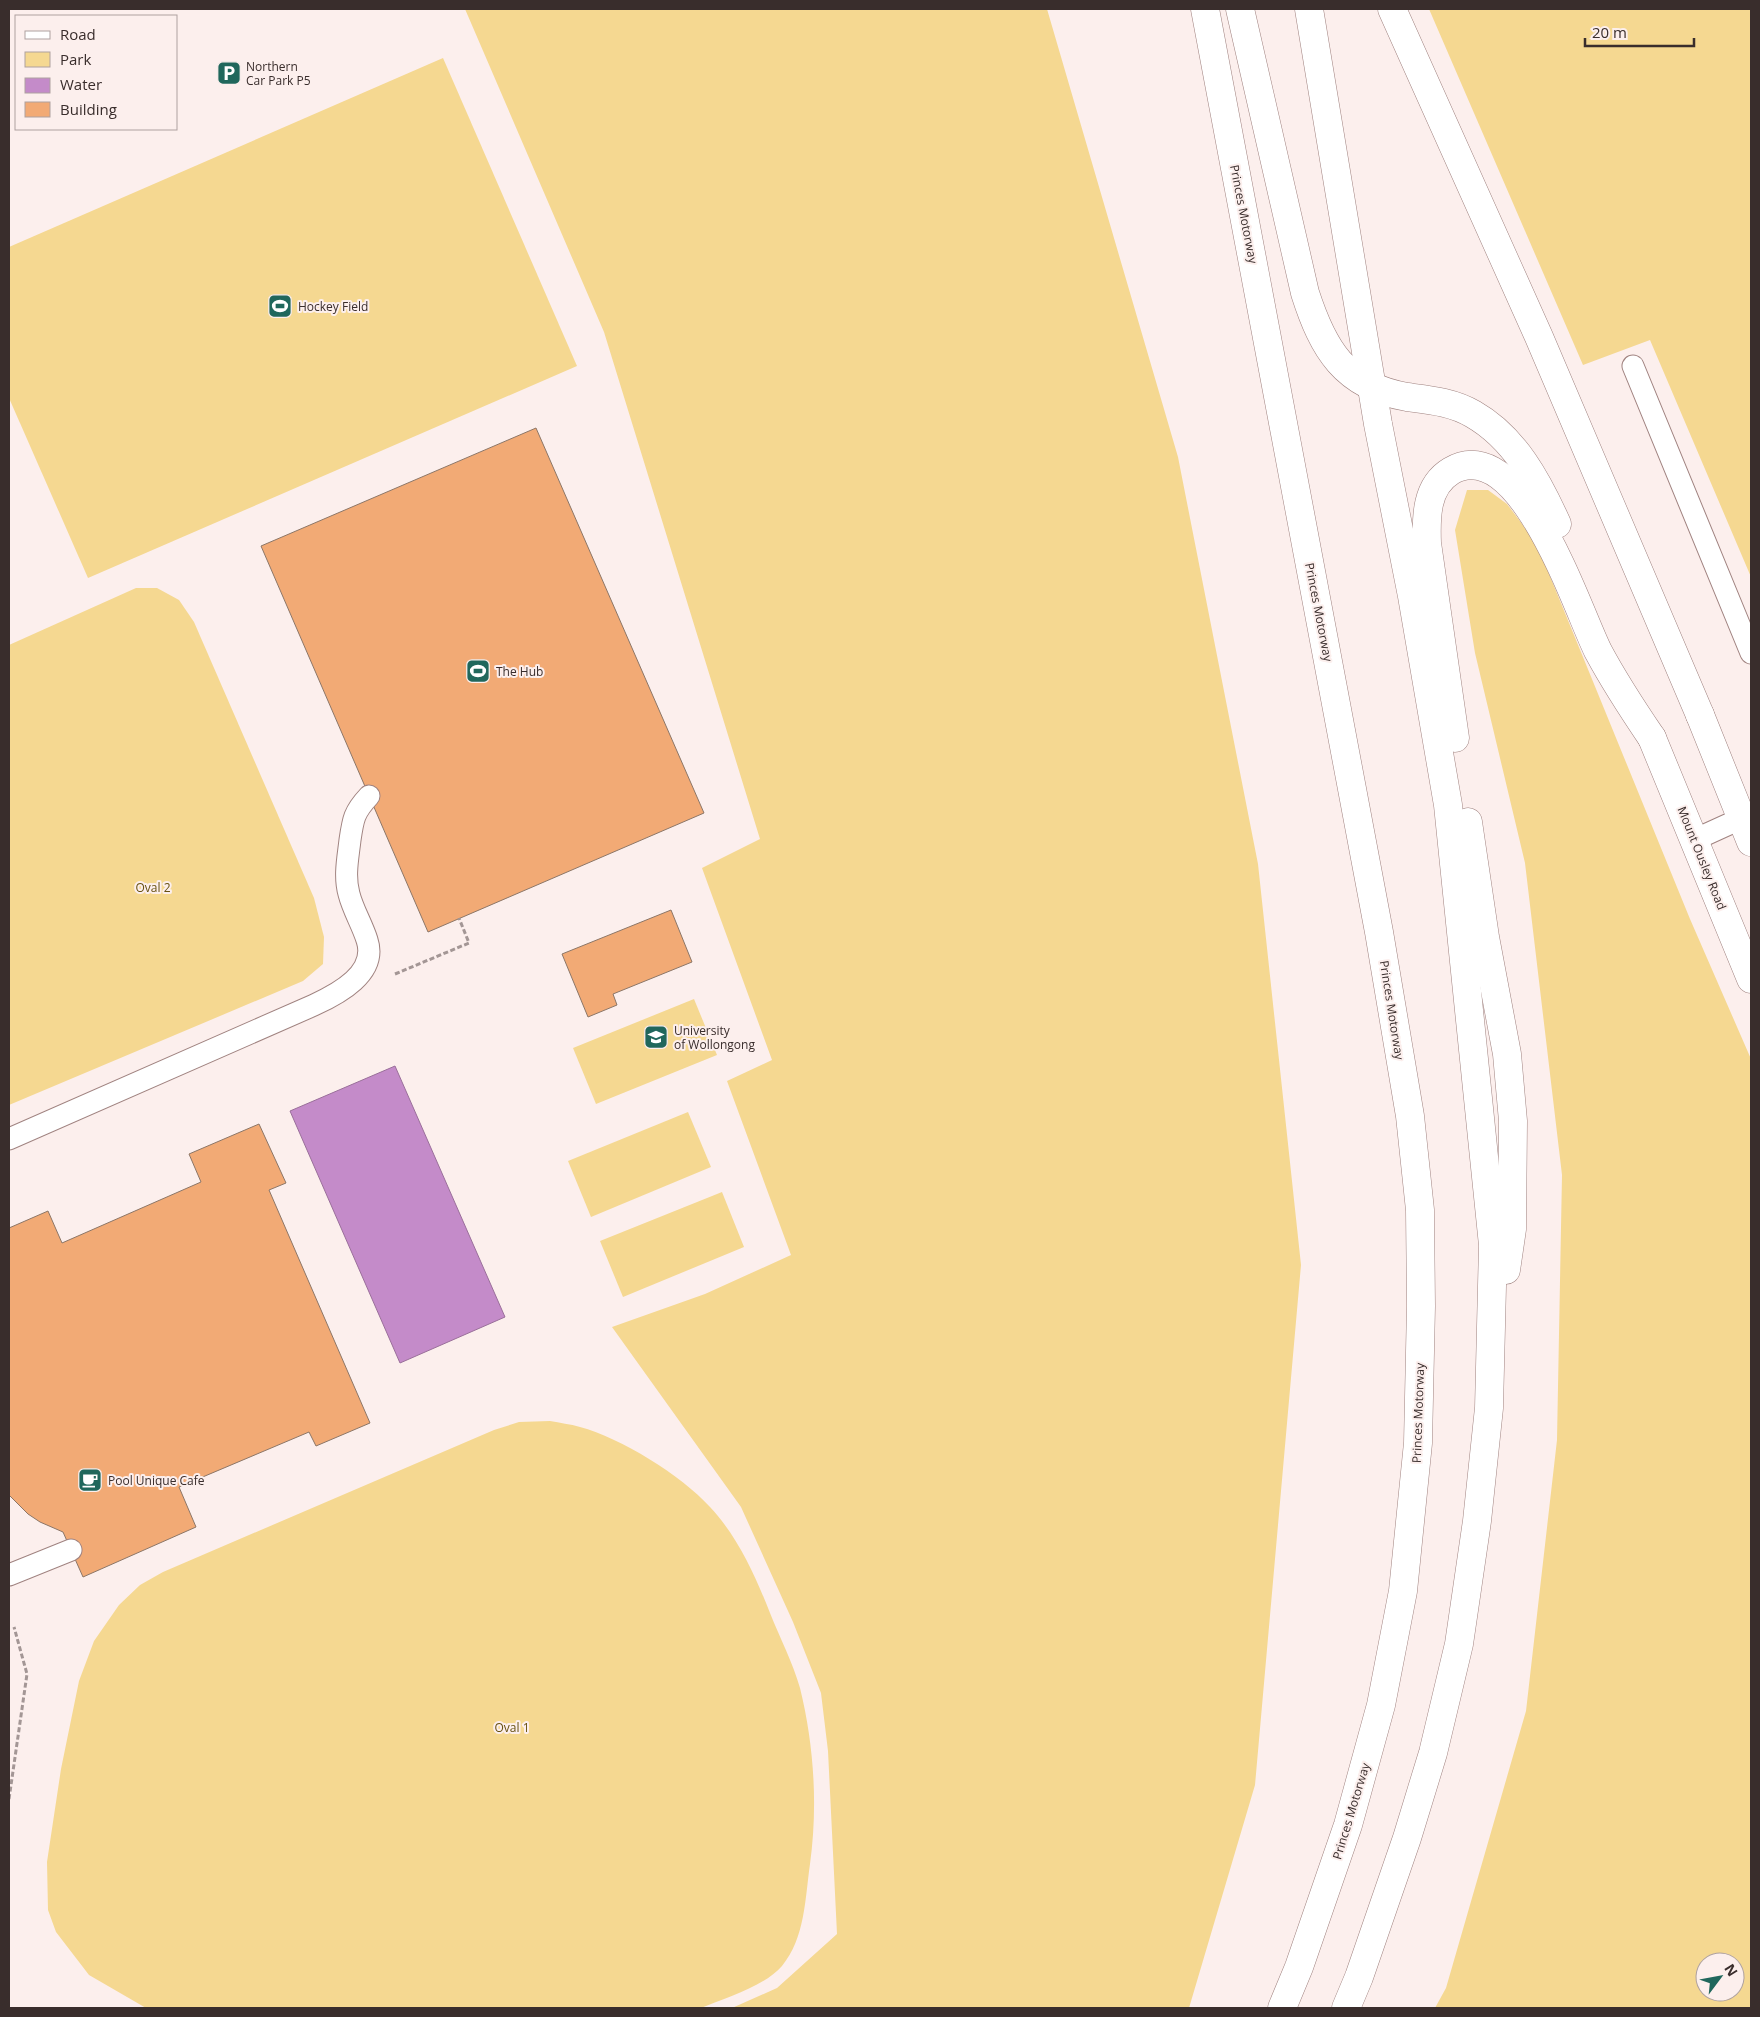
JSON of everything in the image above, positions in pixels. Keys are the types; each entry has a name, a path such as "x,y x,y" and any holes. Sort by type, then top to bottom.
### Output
{"main road":[{"name":"Princes Motorway","path":"1205,9 1379,932 1410,1116 1420,1210 1421,1306 1418,1443 1403,1591 1381,1706 1348,1825 1299,1966 1282,2008"},
{"path":"1240,9 1305,293 1315,325 1330,351 1351,375 1372,388 1457,406 1473,414 1510,444 1546,500 1652,738"},
{"path":"1309,9 1372,388 1414,606 1448,805 1493,1245 1489,1408"},
{"path":"1392,9 1546,354 1749,825"},
{"path":"1346,2008 1407,1838 1433,1753 1457,1653 1478,1521 1489,1408 1512,1229 1513,1121 1507,1054 1485,937 1427,543 1428,506 1441,480 1451,471 1464,466 1477,465 1490,469 1504,478 1520,495 1549,542 1598,650 1617,684 1652,738"},
{"name":"Mount Ousley Road","path":"1652,738 1751,979"}],"lane":[{"path":"1633,366 1751,653"},
{"path":"9,1139 335,996 350,985 361,973 368,958 368,942 348,893 346,873 356,809 369,796"},
{"path":"1694,840 1749,825"},
{"path":"9,1575 71,1550"}],"path":[{"path":"392,976 469,943 458,918"},
{"path":"9,1799 27,1674 14,1628"}],"green space":[{"path":"465,9 1047,9 1178,457 1258,864 1301,1265 1255,1785 1189,2008 732,2008 777,1988 837,1934 828,1751 821,1693 793,1622 741,1507 612,1327 705,1294 791,1255 727,1081 772,1060 702,868 760,839 604,332"},
{"path":"1429,9 1751,9 1751,577 1650,340 1583,365"},
{"name":"Hockey Field","path":"443,58 577,366 88,578 9,398 9,247"},
{"path":"1467,490 1488,490 1507,504 1536,542 1690,919 1751,1059 1751,2008 1435,2008 1446,1988 1526,1711 1557,1440 1562,1175 1525,863 1475,653 1455,530"},
{"name":"Oval 2","path":"136,588 157,588 179,600 194,622 314,898 324,937 323,964 303,981 9,1105 9,645"},
{"path":"694,999 717,1055 596,1104 573,1048"},
{"path":"688,1112 711,1167 591,1217 568,1161"},
{"path":"722,1192 744,1247 623,1297 600,1241"},
{"name":"Oval 1","path":"550,1421 569,1424 596,1432 632,1449 650,1459 698,1495 720,1519 745,1557 790,1660 800,1688 809,1731 814,1820 803,1918 790,1955 782,1966 766,1980 733,1996 701,2008 146,2008 89,1975 56,1932 48,1910 47,1862 61,1769 79,1681 94,1641 119,1605 140,1585 163,1572 494,1430 519,1422"}],"water":[{"path":"395,1066 505,1317 400,1363 290,1111"}],"building":[{"name":"The Hub","path":"536,428 704,813 428,932 261,546"},
{"path":"671,910 692,962 613,994 617,1005 588,1017 562,954"},
{"path":"259,1124 286,1183 269,1190 370,1423 316,1446 309,1432 179,1487 196,1527 83,1577 63,1532 40,1522 28,1514 9,1495 9,1228 48,1211 62,1243 201,1182 189,1154"}],"place":[{"name":"Northern Car Park P5","path":"229,73"},
{"name":"Hockey Field","path":"280,306"},
{"name":"The Hub","path":"478,671"},
{"name":"University of Wollongong","path":"656,1037"},
{"name":"Pool Unique Cafe","path":"90,1480"}]}
